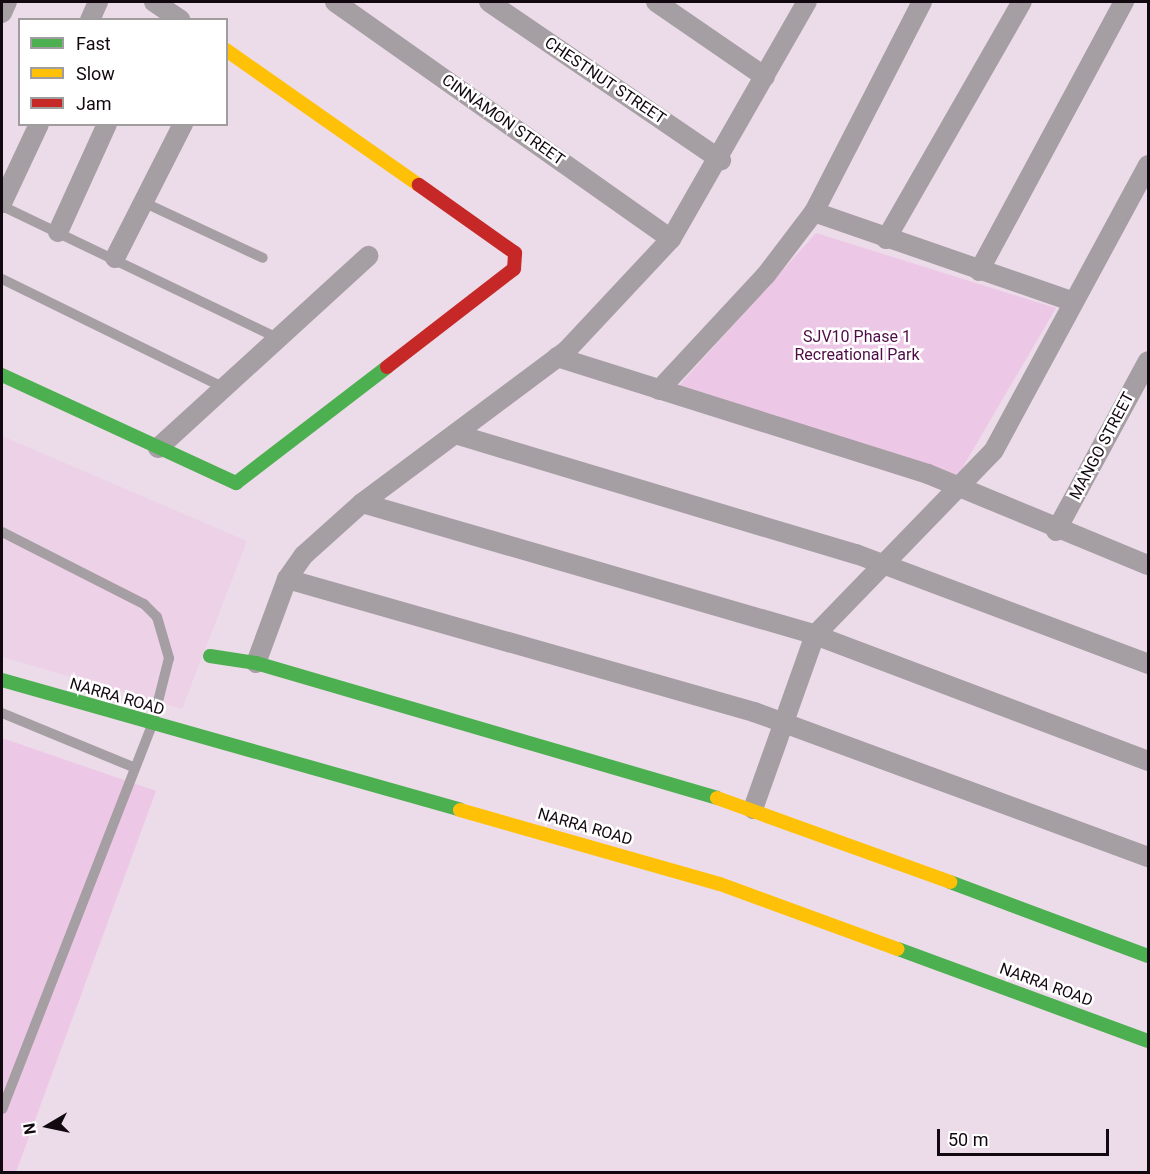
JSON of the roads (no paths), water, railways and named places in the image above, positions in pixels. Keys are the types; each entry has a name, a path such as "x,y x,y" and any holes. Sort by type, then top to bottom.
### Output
{"street":[{"path":"2,13 7,2"},
{"path":"91,18 98,2"},
{"name":"CINNAMON STREET","path":"335,2 671,238"},
{"name":"CHESTNUT STREET","path":"489,2 721,160"},
{"path":"656,2 765,77"},
{"path":"256,663 287,579 304,555 362,503 558,357 671,238 721,160 807,2"},
{"path":"659,390 765,275 814,212 922,2"},
{"path":"886,239 1022,2"},
{"path":"979,272 1124,2"},
{"path":"157,9 177,18"},
{"path":"2,375 227,481 245,480 316,417 484,296 518,261 515,253 228,51"},
{"path":"2,204 38,126"},
{"path":"58,232 106,126"},
{"path":"115,258 182,126"},
{"path":"753,809 815,635 954,488 994,450 1071,301 1149,165"},
{"path":"814,212 979,272 1071,301"},
{"path":"158,448 275,338 368,256"},
{"path":"558,357 928,474 954,488 1056,531 1149,566"},
{"name":"MANGO STREET","path":"1056,531 1149,361"},
{"path":"455,434 882,566 1149,664"},
{"path":"362,503 815,635 1149,761"},
{"path":"287,579 783,723 1149,857"},
{"path":"210,656 256,663 753,809 1149,956"},
{"name":"NARRA ROAD","path":"2,680 152,725 720,884 1149,1041"}],"lane":[{"path":"143,202 262,258"},
{"path":"2,204 275,338"},
{"path":"2,279 222,387"},
{"path":"2,532 144,604 157,617 169,658 152,725 133,767 6,1088 2,1109"},
{"path":"2,713 133,767"}],"park label":[{"name":"SJV10 Phase 1 Recreational Park","path":"857,346"}]}
